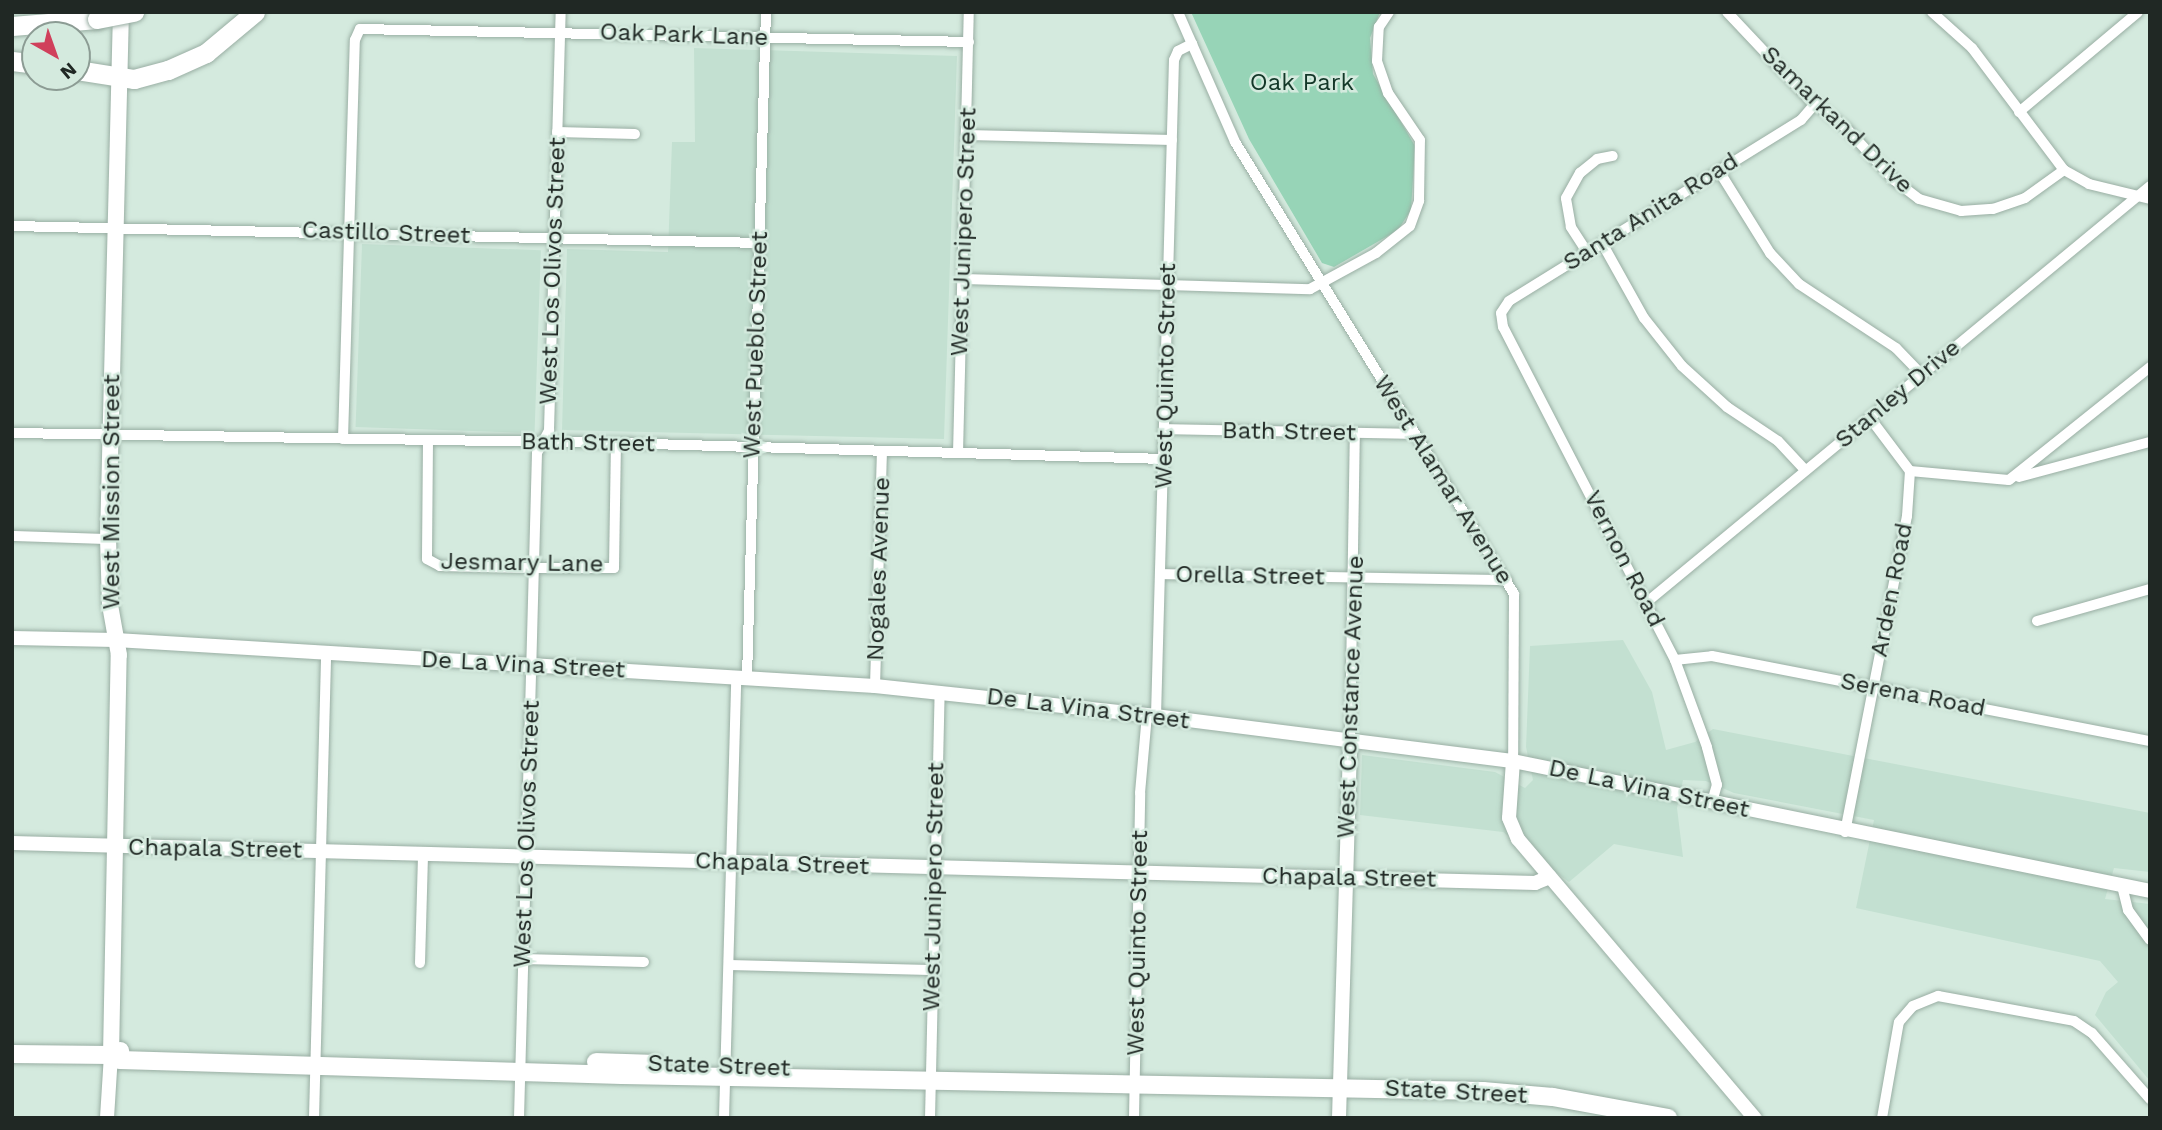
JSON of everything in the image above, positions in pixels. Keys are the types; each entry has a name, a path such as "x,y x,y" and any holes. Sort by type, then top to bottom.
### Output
{"highway":[{"path":"12,26 97,19 134,12"},
{"path":"91,72 134,79 189,62 255,12"}],"main road":[{"name":"West Mission Street","path":"111,1055 116,640 108,539 121,103 121,12"},
{"name":"State Street","path":"12,1054 111,1055 120,1060 316,1061 1135,1081 1315,1091 1334,1086 1483,1091 1593,1111 1668,1118"}],"street":[{"name":"West Los Olivos Street","path":"519,1118 537,453 549,430 561,12"},
{"name":"West Pueblo Street","path":"724,1118 730,862 753,447 766,12"},
{"name":"West Junipero Street","path":"958,453 969,12"},
{"name":"West Alamar Avenue","path":"1178,12 1235,142 1319,286 1507,580 1516,606 1512,829 1690,1044 1755,1118"},
{"path":"964,279 1319,286 1394,242 1417,212 1420,140 1388,93 1377,61 1379,27 1388,12"},
{"name":"Samarkand Drive","path":"1727,12 1815,104 1853,134 1907,191 1946,209 1977,211 2007,206 2038,191 2064,170"},
{"path":"1932,12 1972,48 2064,170 2089,184 2144,197"},
{"path":"2018,112 2138,12"},
{"name":"Oak Park Lane","path":"350,231 358,31 561,32 969,42"},
{"name":"West Quinto Street","path":"1134,1118 1142,873 1140,793 1151,716 1161,573 1175,55 1192,44"},
{"name":"Santa Anita Road","path":"1503,327 1500,318 1505,305 1801,120 1815,104"},
{"path":"557,132 635,134"},
{"path":"967,135 1172,140"},
{"path":"1587,252 1571,227 1566,198 1580,173 1597,159 1613,156"},
{"path":"1718,171 1770,253 1799,284 1896,348 1921,374"},
{"name":"Stanley Drive","path":"1647,602 1921,374 2144,197 2150,186"},
{"name":"Castillo Street","path":"12,226 350,231 759,243"},
{"path":"344,439 350,231"},
{"path":"1602,243 1644,317 1682,366 1727,407 1778,441 1805,470"},
{"name":"Vernon Road","path":"1503,327 1675,660 1707,747 1717,785 1712,802"},
{"path":"2017,478 2150,367"},
{"path":"1870,418 1910,471 1999,482 2150,442"},
{"name":"Bath Street","path":"1164,429 1414,434"},
{"name":"Bath Street","path":"12,433 617,443 1164,459"},
{"name":"West Constance Avenue","path":"1339,1118 1334,1086 1346,878 1355,434"},
{"name":"Jesmary Lane","path":"428,441 427,559 440,566 534,568 614,568 617,443"},
{"name":"Nogales Avenue","path":"875,685 882,452"},
{"name":"Arden Road","path":"1845,831 1907,516 1910,471"},
{"path":"12,536 108,539"},
{"name":"Orella Street","path":"1161,573 1507,580"},
{"path":"2037,621 2150,589"},
{"name":"De La Vina Street","path":"12,638 116,640 875,685 1151,716 1513,761 1845,831 2150,891"},
{"path":"314,1118 326,653"},
{"name":"Serena Road","path":"1675,660 1712,656 2150,741"},
{"name":"West Junipero Street","path":"930,1118 930,970 940,692"},
{"name":"Chapala Street","path":"12,843 1535,883 1550,877"},
{"path":"420,963 423,853"},
{"path":"2122,886 2128,910 2150,940"},
{"path":"523,959 644,962"},
{"path":"729,965 930,970"},
{"path":"1882,1118 1899,1021 1913,1006 1938,996 2074,1021 2092,1033 2150,1099"},
{"path":"107,1118 111,1055"}],"shaded area":[{"path":"694,48 957,56 944,439 562,430 567,249 668,252 672,142 695,142"},
{"path":"362,244 541,250 535,433 356,427"},
{"path":"1623,640 1652,692 1666,750 1695,742 1713,729 2150,813 2150,872 2114,868 2105,899 2150,904 2150,1081 2095,1015 2106,992 2118,982 2100,961 1856,908 1874,820 1734,793 1706,781 1683,780 1677,808 1683,857 1614,844 1569,882 1503,832 1360,815 1362,755 1495,772 1525,788 1533,780 1526,747 1530,646"}],"green space":[{"name":"Oak Park","path":"1191,12 1380,12 1370,38 1373,74 1415,146 1411,210 1398,230 1334,267 1322,263 1249,139"}]}
